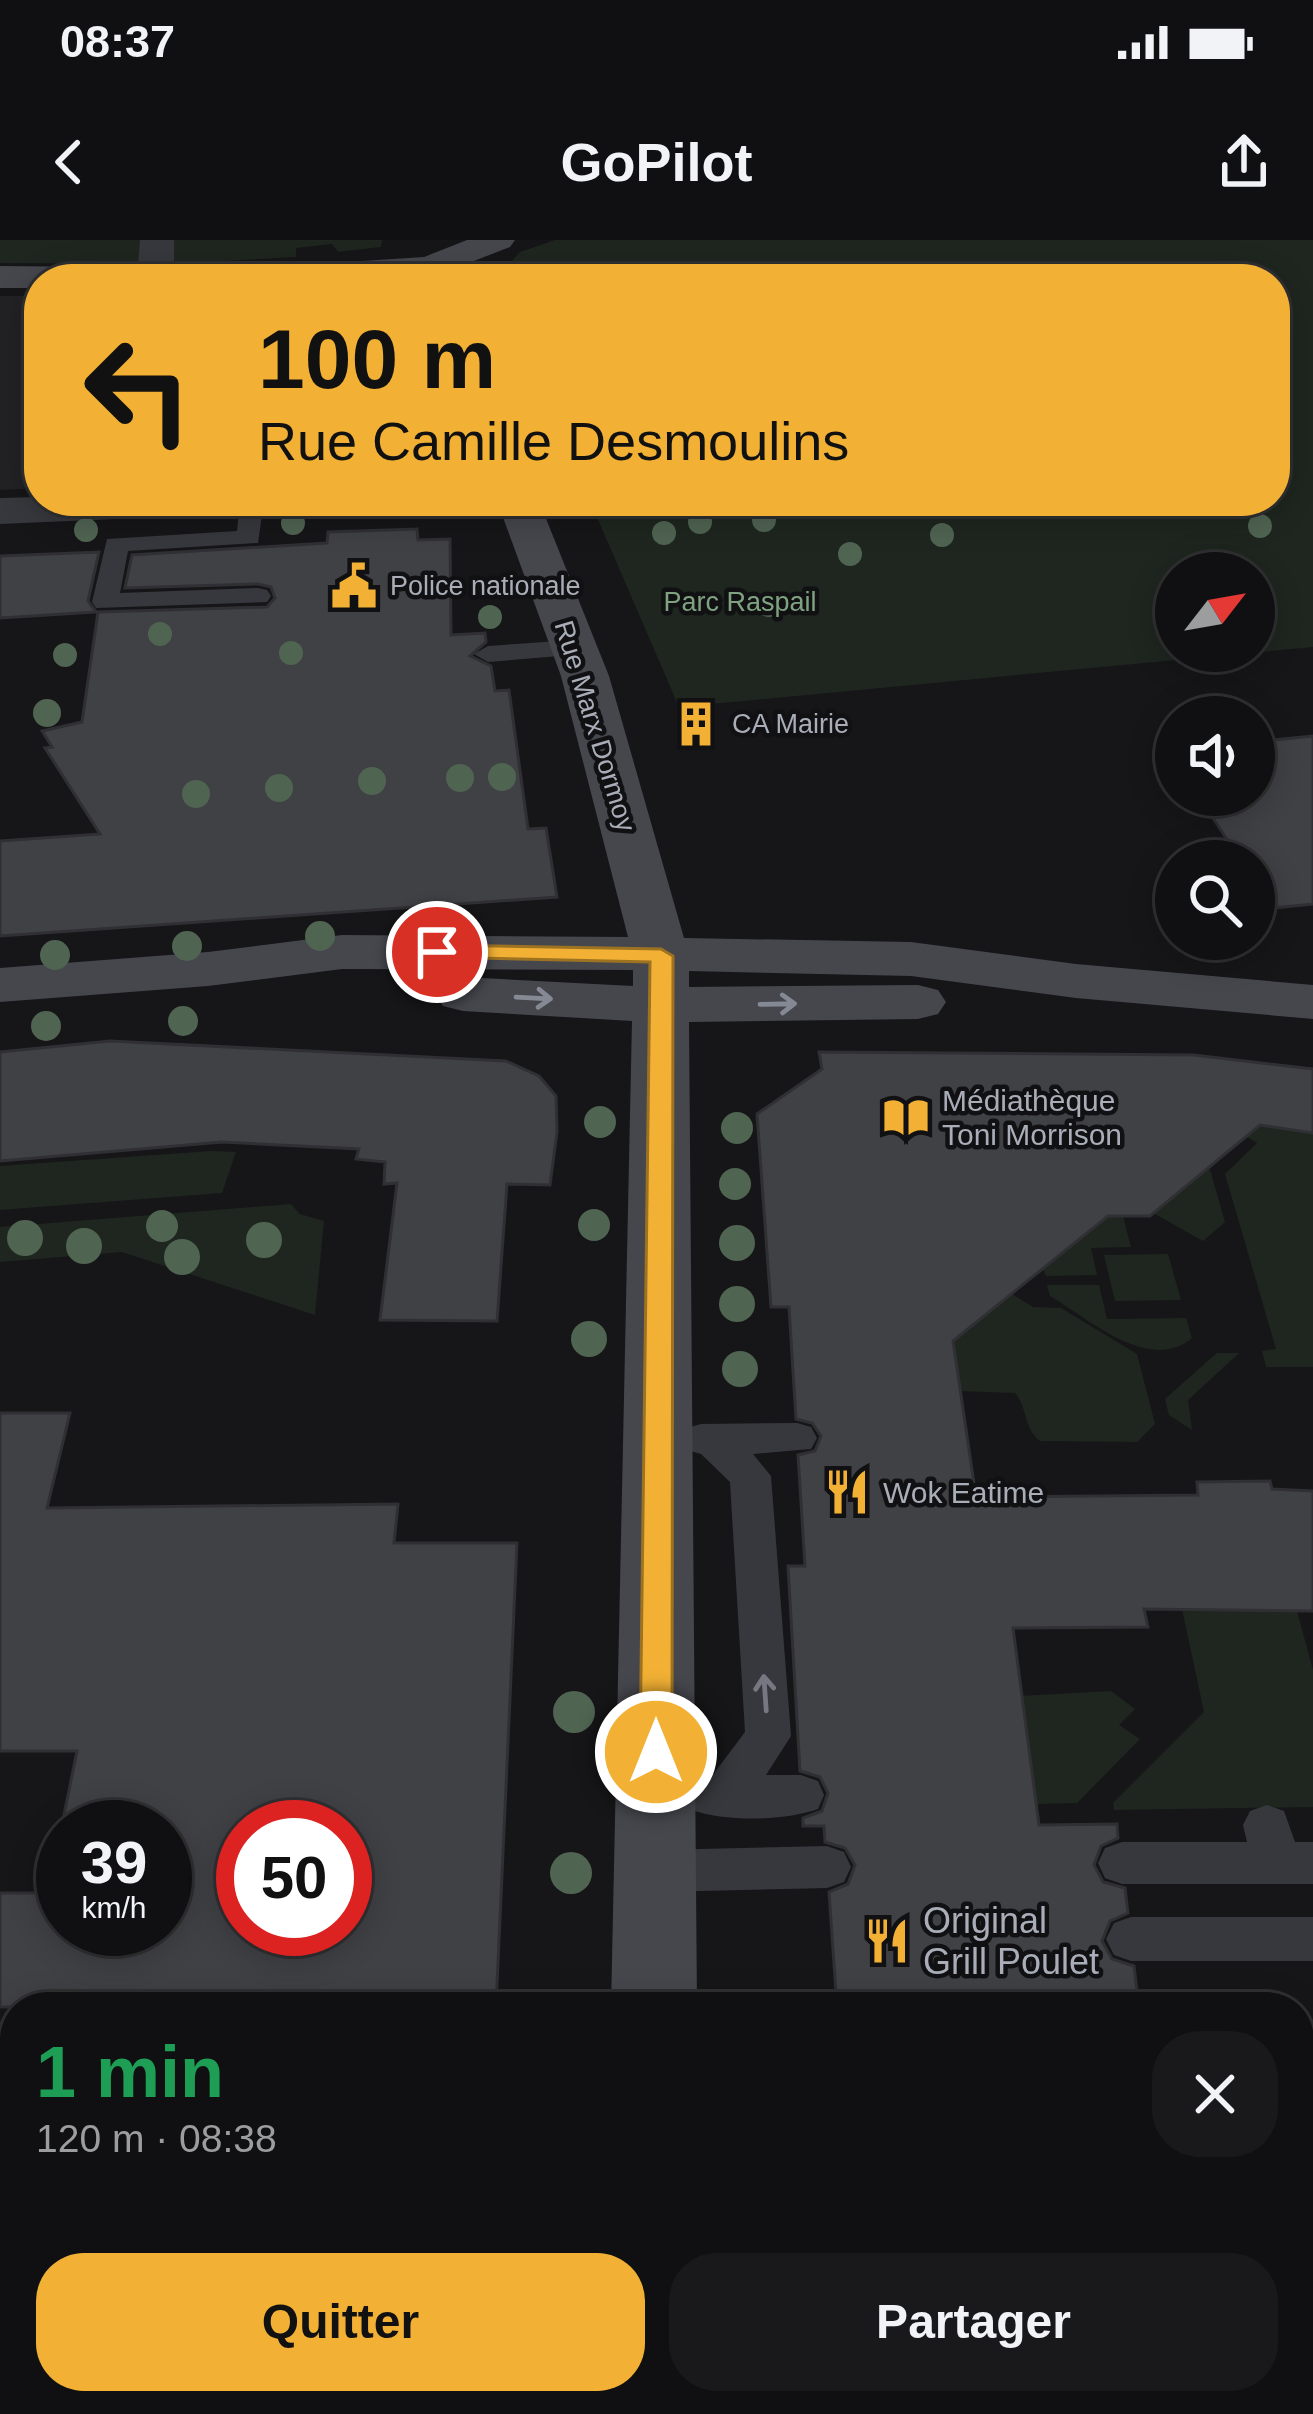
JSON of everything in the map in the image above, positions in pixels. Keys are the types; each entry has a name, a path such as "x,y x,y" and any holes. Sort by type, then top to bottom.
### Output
{"main road":[{"path":"450,264 498,240"},
{"name":"Rue Marx Dormoy","path":"524,516 574,648 661,980 684,1439 690,1796 656,1871 654,1992"},
{"path":"0,985 208,969 349,987 661,980 925,1001 1076,981 1313,1002"}],"lane":[{"path":"251,516 249,538 116,544 105,602 258,596"},
{"path":"488,654 574,648"},
{"path":"684,1439 797,1438"},
{"path":"684,1439 751,1476 768,1736 690,1796"},
{"path":"690,1796 801,1795"},
{"path":"1122,1863 1285,1851"},
{"path":"656,1871 827,1867"},
{"path":"1131,1939 1313,1939"}],"shaded area":[{"path":"0,296 24,296 24,489 0,490"}],"green space":[{"path":"0,240 148,240 147,264 0,263"},
{"path":"167,240 382,240 381,247 338,252 332,244 296,248 296,257 168,264"},
{"name":"Parc Raspail","path":"555,240 1313,240 1313,647 1275,651 1275,552 1155,552 1155,662 679,707 596,516 1290,516 1290,264 509,264 520,252"},
{"path":"1260,1125 1313,1133 1313,1367 1266,1367 1262,1351 1276,1349 1225,1174 1257,1143 1246,1136"},
{"path":"236,1152 222,1193 0,1210 0,1166"},
{"path":"1209,1166 1225,1222 1203,1241 1153,1213"},
{"path":"291,1204 300,1214 324,1221 315,1315 122,1252 0,1262 0,1227"},
{"path":"1109,1216 1123,1216 1131,1247 1091,1248 1097,1275 1046,1276 1043,1269"},
{"path":"1168,1254 1181,1300 1115,1301 1104,1255"},
{"path":"1047,1285 1099,1285 1107,1319 1186,1318 1192,1338 1157,1350 1138,1347 1050,1296"},
{"path":"1012,1294 1033,1307 1061,1308 1137,1354 1155,1424 1137,1442 1040,1441 1015,1393 961,1391 953,1341"},
{"path":"1217,1353 1239,1353 1188,1400 1192,1430 1169,1415 1165,1399"},
{"path":"1182,1609 1297,1611 1313,1670 1313,1807 1114,1810 1113,1803 1204,1712"},
{"path":"1111,1691 1135,1709 1119,1725 1140,1739 1077,1803 1036,1804 1019,1696"}],"building":[{"path":"417,529 418,540 450,539 451,635 485,633 486,642 470,656 491,666 495,691 509,690 528,829 546,828 557,897 0,936 0,841 100,834 45,748 52,747 42,731 82,722 98,612 267,607 275,598 271,587 258,584 125,588 132,555 327,543 328,532"},
{"path":"99,552 88,601 96,612 0,618 0,556"},
{"path":"1313,736 1313,904 1275,908 1275,840 1227,840 1212,816 1275,816 1275,740"},
{"path":"110,1041 506,1061 539,1076 556,1096 550,1185 507,1184 497,1321 380,1320 397,1183 384,1184 385,1162 356,1159 359,1149 222,1142 0,1161 0,1052"},
{"path":"819,1052 1194,1055 1313,1069 1313,1133 1260,1125 1150,1216 1108,1216 953,1341 976,1497 1198,1495 1197,1482 1270,1481 1272,1489 1313,1491 1313,1611 1144,1609 1148,1627 1013,1628 1039,1825 1117,1824 1118,1838 1101,1846 1094,1865 1103,1882 1125,1888 1128,1913 1110,1921 1102,1941 1112,1959 1134,1966 1137,1992 836,1992 829,1892 848,1884 855,1865 845,1848 825,1842 824,1826 803,1826 803,1818 822,1811 828,1793 820,1777 800,1771 788,1566 805,1566 798,1455 815,1451 821,1436 812,1423 796,1419 789,1307 771,1307 757,1114 822,1069"},
{"path":"0,1413 70,1413 47,1508 398,1504 394,1543 517,1543 497,1992 0,1992 0,1893 36,1893 36,1956 192,1956 192,1800 67,1800 77,1751 0,1751"}],"place":[{"name":"Police nationale","path":"354,586"},
{"name":"CA Mairie","path":"696,724"},
{"name":"Médiathèque Toni Morrison","path":"906,1117"},
{"name":"Wok Eatime","path":"847,1492"},
{"name":"Original Grill Poulet","path":"887,1941"}],"route":[{"path":"437,952 661,956 656,1752"}]}
